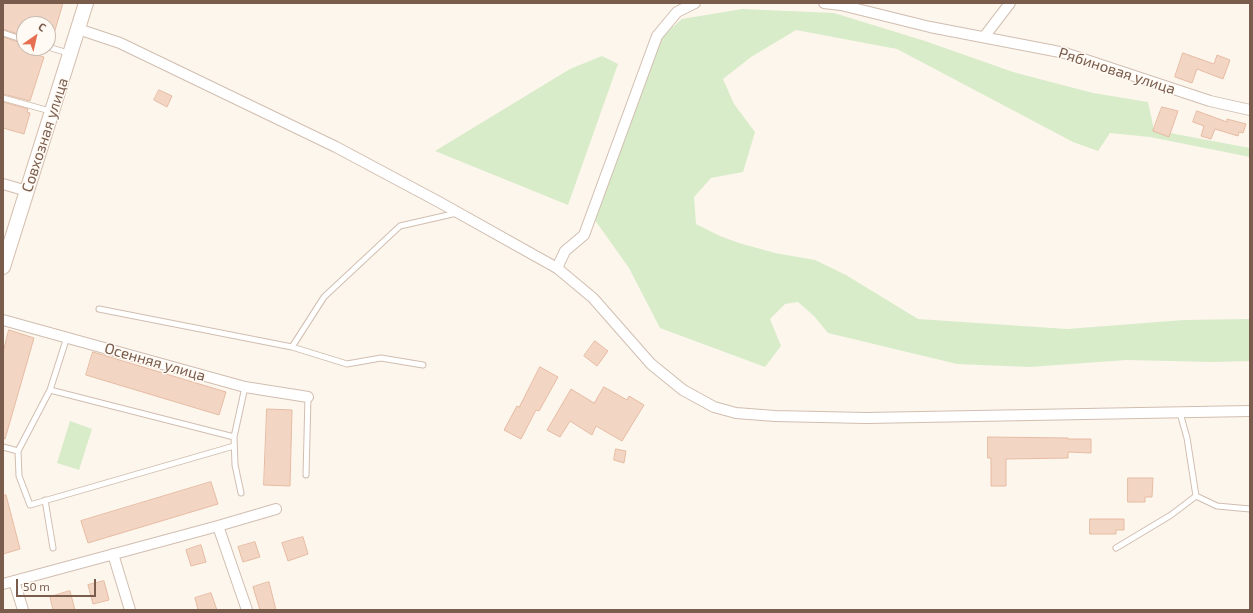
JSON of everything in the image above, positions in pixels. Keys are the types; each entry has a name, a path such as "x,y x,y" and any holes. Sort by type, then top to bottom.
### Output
{"main road":[{"name":"Совхозная улица","path":"3,267 53,112 86,3"}],"street":[{"path":"556,268 565,250 584,235 657,36 677,12 695,3"},
{"name":"Рябиновая улица","path":"824,3 841,5 930,27 984,36 1065,53 1210,101 1250,110"},
{"path":"984,36 1010,3"},
{"path":"78,29 120,43 336,147 556,268 593,298 651,364 683,390 714,407 736,413 775,416 866,418 1250,411"},
{"path":"3,184 27,191"},
{"name":"Осенняя улица","path":"3,320 245,387 308,397"},
{"path":"3,584 276,509"},
{"path":"218,526 247,610"},
{"path":"113,554 130,610"},
{"path":"14,581 23,610"}],"lane":[{"path":"3,33 16,37"},
{"path":"56,49 71,54"},
{"path":"3,98 53,112"},
{"path":"292,347 324,296 400,226 458,213"},
{"path":"99,309 292,347 347,364 381,358 423,365"},
{"path":"67,337 50,390 18,451 19,476 30,505 234,446"},
{"path":"242,493 235,464 234,437 245,387"},
{"path":"50,390 234,437"},
{"path":"306,475 308,397"},
{"path":"1180,413 1187,438 1196,496"},
{"path":"3,447 18,451"},
{"path":"1196,496 1218,506 1250,509"},
{"path":"1116,548 1171,515 1196,496"},
{"path":"45,500 53,548"}],"green space":[{"path":"742,9 834,13 925,41 1013,72 1093,93 1148,102 1154,130 1250,148 1250,157 1150,137 1110,133 1098,151 1073,142 897,49 796,30 751,57 723,79 734,104 755,132 743,172 711,178 694,197 696,224 720,236 739,243 775,253 815,260 846,275 918,319 1067,329 1184,320 1250,319 1250,361 1213,362 1127,360 1030,367 957,364 828,333 814,316 798,302 785,304 770,319 781,346 765,367 660,328 629,268 592,216 657,41 682,19"},
{"path":"602,56 618,64 568,205 435,151 570,69"},
{"path":"70,421 92,429 79,470 57,463"}],"building":[{"path":"4,3 63,3 56,27 56,16 16,16 16,33 3,29"},
{"path":"3,37 16,41 16,56 44,57 30,101 3,94"},
{"path":"1183,53 1214,64 1217,55 1230,60 1223,79 1197,69 1192,83 1175,77"},
{"path":"159,90 172,96 167,107 154,100"},
{"path":"3,102 28,109 27,112 30,113 24,134 3,128"},
{"path":"1162,107 1178,111 1169,137 1153,131"},
{"path":"1197,111 1227,122 1227,119 1246,124 1243,133 1239,132 1238,136 1215,129 1211,139 1201,136 1204,126 1193,122"},
{"path":"9,330 34,338 5,439 3,438 3,353"},
{"path":"595,341 608,351 597,366 584,356"},
{"path":"93,352 226,392 219,415 86,375"},
{"path":"540,367 558,377 539,411 536,410 521,439 504,430 517,406 519,407"},
{"path":"604,387 627,400 629,396 644,405 622,441 596,426 592,435 570,421 560,437 547,430 571,389 594,403"},
{"path":"267,409 292,410 290,486 264,485"},
{"path":"988,437 1091,439 1091,453 1068,452 1068,458 1006,459 1006,486 991,486 991,458 988,458"},
{"path":"616,449 626,451 624,463 614,460"},
{"path":"1128,478 1153,478 1152,497 1145,497 1145,502 1128,502"},
{"path":"211,482 218,504 88,543 81,521"},
{"path":"6,495 20,549 3,554 3,496"},
{"path":"1090,519 1124,519 1124,530 1116,530 1116,534 1090,534"},
{"path":"303,537 308,554 288,561 282,543"},
{"path":"255,542 260,557 243,562 238,547"},
{"path":"201,545 206,562 191,566 186,550"},
{"path":"104,581 109,600 93,604 88,585"},
{"path":"269,582 276,610 260,610 253,587"},
{"path":"70,591 75,610 53,610 50,597"},
{"path":"211,593 217,610 198,610 195,598"}]}
